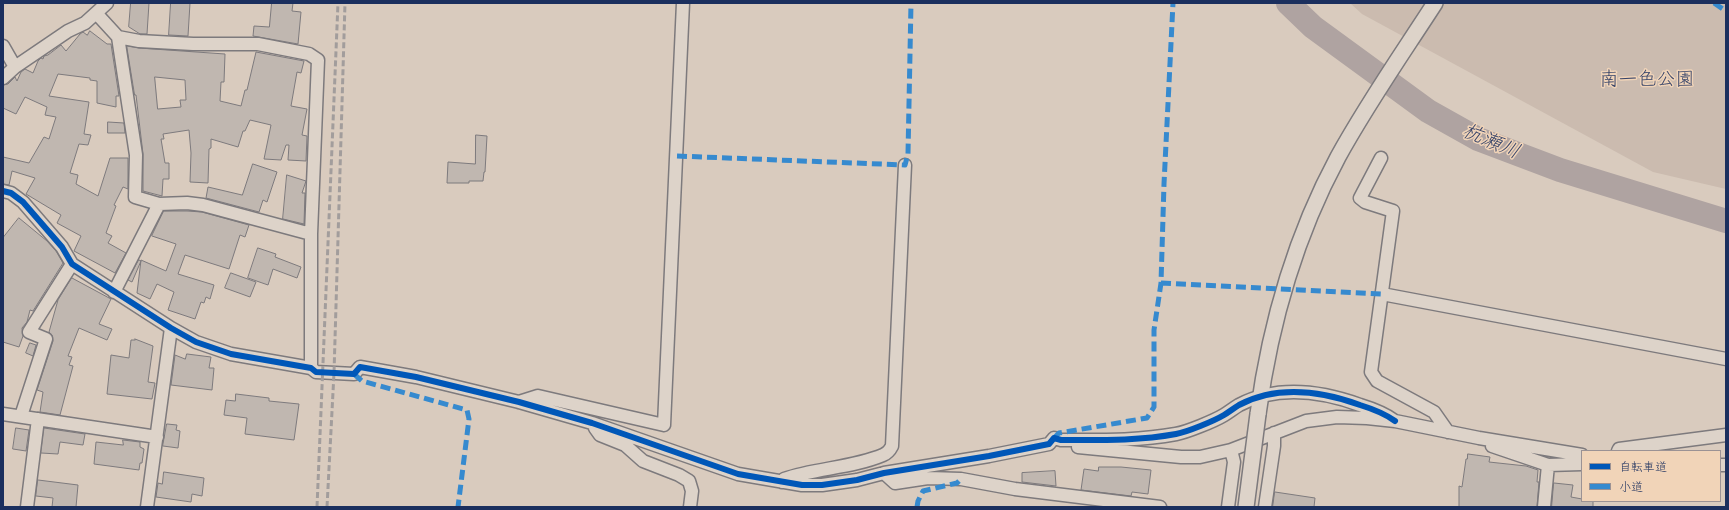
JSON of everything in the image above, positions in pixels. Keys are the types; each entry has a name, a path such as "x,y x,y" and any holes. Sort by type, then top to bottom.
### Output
{"street":[{"path":"3,78 15,67 68,31 84,23 107,3"},
{"path":"519,402 538,396 664,425 683,3"},
{"path":"1246,507 1261,390 1270,338 1287,279 1311,215 1338,158 1362,117 1435,3"},
{"path":"96,13 118,37 136,155 135,197 159,204 187,203 203,205 311,234"},
{"path":"118,37 139,41 194,44 258,44 309,54 318,60 311,234 310,368"},
{"path":"3,46 15,67"},
{"path":"1381,158 1360,198 1365,202 1393,211 1371,372 1377,382 1434,412 1448,432"},
{"path":"782,482 784,479 796,475 826,470 884,454 892,446 906,165"},
{"path":"3,191 11,193 23,202 62,247 72,264 171,328 196,342 231,354 310,368 316,372 354,374 360,366 416,377 519,402 592,423 738,474 782,482 802,485 822,485 857,480 884,473 989,456 1049,444 1181,457 1212,456 1306,421 1337,417 1395,421 1479,438 1581,455"},
{"path":"114,292 159,204"},
{"path":"21,416 46,339 29,332 72,264"},
{"path":"1382,294 1726,359"},
{"path":"147,507 171,328"},
{"path":"1049,444 1054,438 1061,440 1113,440 1177,434 1222,416 1261,390 1318,394 1352,402 1385,414 1395,421"},
{"path":"3,414 157,437"},
{"path":"27,507 38,419"},
{"path":"592,423 600,435 625,445 643,461 679,475 690,481 692,491 690,507"},
{"path":"1265,507 1274,446 1274,433"},
{"path":"1618,450 1726,435"},
{"path":"1479,438 1485,444 1548,465 1581,464"},
{"path":"1228,507 1234,462 1231,450"},
{"path":"1544,507 1548,465"},
{"path":"884,473 895,483 928,478 961,479 1015,489 1160,507"}],"green space":[{"name":"南一色公園","path":"1350,3 1726,3 1726,189 1653,172 1362,14"}],"building":[{"path":"131,3 149,3 147,34 140,34 129,27"},
{"path":"171,3 190,3 188,36 169,35"},
{"path":"272,3 293,3 292,11 301,12 298,44 253,36 254,26 269,27"},
{"path":"90,31 107,44 111,44 119,96 116,96 116,107 97,103 97,81 90,80 90,78 58,74 49,96 89,102 84,134 91,135 88,145 79,144 70,173 78,175 76,184 98,196 110,158 128,158 128,189 123,187 114,205 116,206 106,233 112,236 108,243 126,253 115,273 74,251 81,236 57,223 61,215 26,194 35,178 12,171 9,185 3,184 3,157 29,163 44,137 49,139 56,117 45,115 47,107 25,97 16,114 3,108 3,85 8,84 15,77 17,81 21,72 25,69 33,73 38,61 41,58 43,59 44,56 48,55 61,45 66,51 80,34 83,32 87,35"},
{"path":"127,46 225,54 224,82 221,82 220,101 241,106 245,90 247,90 256,52 304,61 301,73 297,72 291,106 307,109 302,135 307,136 306,161 288,160 289,145 286,145 281,160 264,159 271,125 250,120 245,131 243,131 238,147 211,139 211,148 209,149 208,183 190,182 191,153 189,130 163,134 164,139 161,139 165,163 169,163 169,179 163,179 162,196 143,191 143,154","holes":["155,77 185,80 186,100 180,100 181,107 158,109"]},
{"path":"108,122 124,123 125,133 108,133"},
{"path":"476,135 487,136 483,181 469,181 469,183 447,183 448,162 475,164"},
{"path":"253,164 277,172 267,202 263,200 259,212 206,198 208,187 242,195"},
{"path":"287,175 306,181 302,193 305,193 304,224 283,219"},
{"path":"164,211 202,212 249,225 245,237 240,235 229,269 185,255 178,274 214,285 210,299 206,297 204,303 201,302 195,319 168,310 174,292 157,284 150,299 137,293 141,260 166,271 176,244 152,236"},
{"path":"19,218 47,241 56,251 63,263 33,311 30,310 27,322 22,328 23,336 19,347 3,342 3,238"},
{"path":"258,248 276,254 275,257 301,267 297,278 273,269 268,285 248,278"},
{"path":"139,260 141,261 132,282 128,280"},
{"path":"231,273 256,282 250,297 225,288"},
{"path":"72,278 111,299 99,324 112,329 107,340 79,328 68,356 72,357 69,365 73,366 60,415 40,412 43,392 37,390 53,341 52,335 49,332 58,300"},
{"path":"135,339 153,346 148,382 155,383 152,399 107,394 111,355 129,358 131,340"},
{"path":"30,343 36,345 33,356 26,353"},
{"path":"187,354 211,357 209,368 214,368 212,390 171,385 175,355 185,359"},
{"path":"236,394 269,398 269,401 299,404 294,440 245,434 247,418 224,415 226,400 235,401"},
{"path":"167,424 177,425 176,430 180,431 178,448 163,446"},
{"path":"16,428 29,430 26,451 13,449"},
{"path":"44,428 85,434 83,445 60,442 58,454 41,453"},
{"path":"123,440 140,442 140,447 144,449 142,463 140,463 139,470 94,464 96,442 123,445"},
{"path":"1468,454 1490,457 1489,462 1526,466 1538,470 1537,482 1539,482 1537,507 1459,507 1459,486 1462,487"},
{"path":"1099,467 1121,467 1151,470 1148,494 1132,492 1131,496 1081,490 1084,469 1098,471"},
{"path":"1055,471 1056,486 1022,482 1022,473"},
{"path":"164,472 204,478 202,496 192,494 191,502 156,497 158,483 162,484"},
{"path":"38,480 78,485 76,507 52,507 53,498 36,496"},
{"path":"1554,483 1573,485 1571,497 1581,499 1581,502 1593,502 1593,507 1552,507"},
{"path":"1275,492 1315,498 1314,507 1273,507"}],"waterway":[{"name":"杭瀬川","path":"1288,3 1313,27 1428,111 1478,139 1560,170 1726,221"}],"railway":[{"path":"317,507 338,3"},
{"path":"327,507 334,373 345,3"}],"marked path":[{"path":"677,156 905,165 908,154 911,3"},
{"path":"1054,438 1059,433 1147,418 1154,407 1154,330 1161,283 1164,184 1173,3"},
{"path":"1714,3 1726,11"},
{"path":"1161,283 1382,294"},
{"path":"354,374 362,381 467,410 469,419 458,507"},
{"path":"917,507 923,491 957,483 961,479"}],"cycle path":[{"path":"3,191 11,193 23,202 62,247 72,264 171,328 196,342 231,354 311,368 316,372 354,374 360,367 416,377 519,402 592,423 738,474 802,485 822,485 857,480 884,473 989,456 1049,444 1054,438 1061,440 1118,440 1176,434 1214,420 1239,405 1254,399 1284,393 1299,392 1330,396 1369,408 1395,421"}]}
